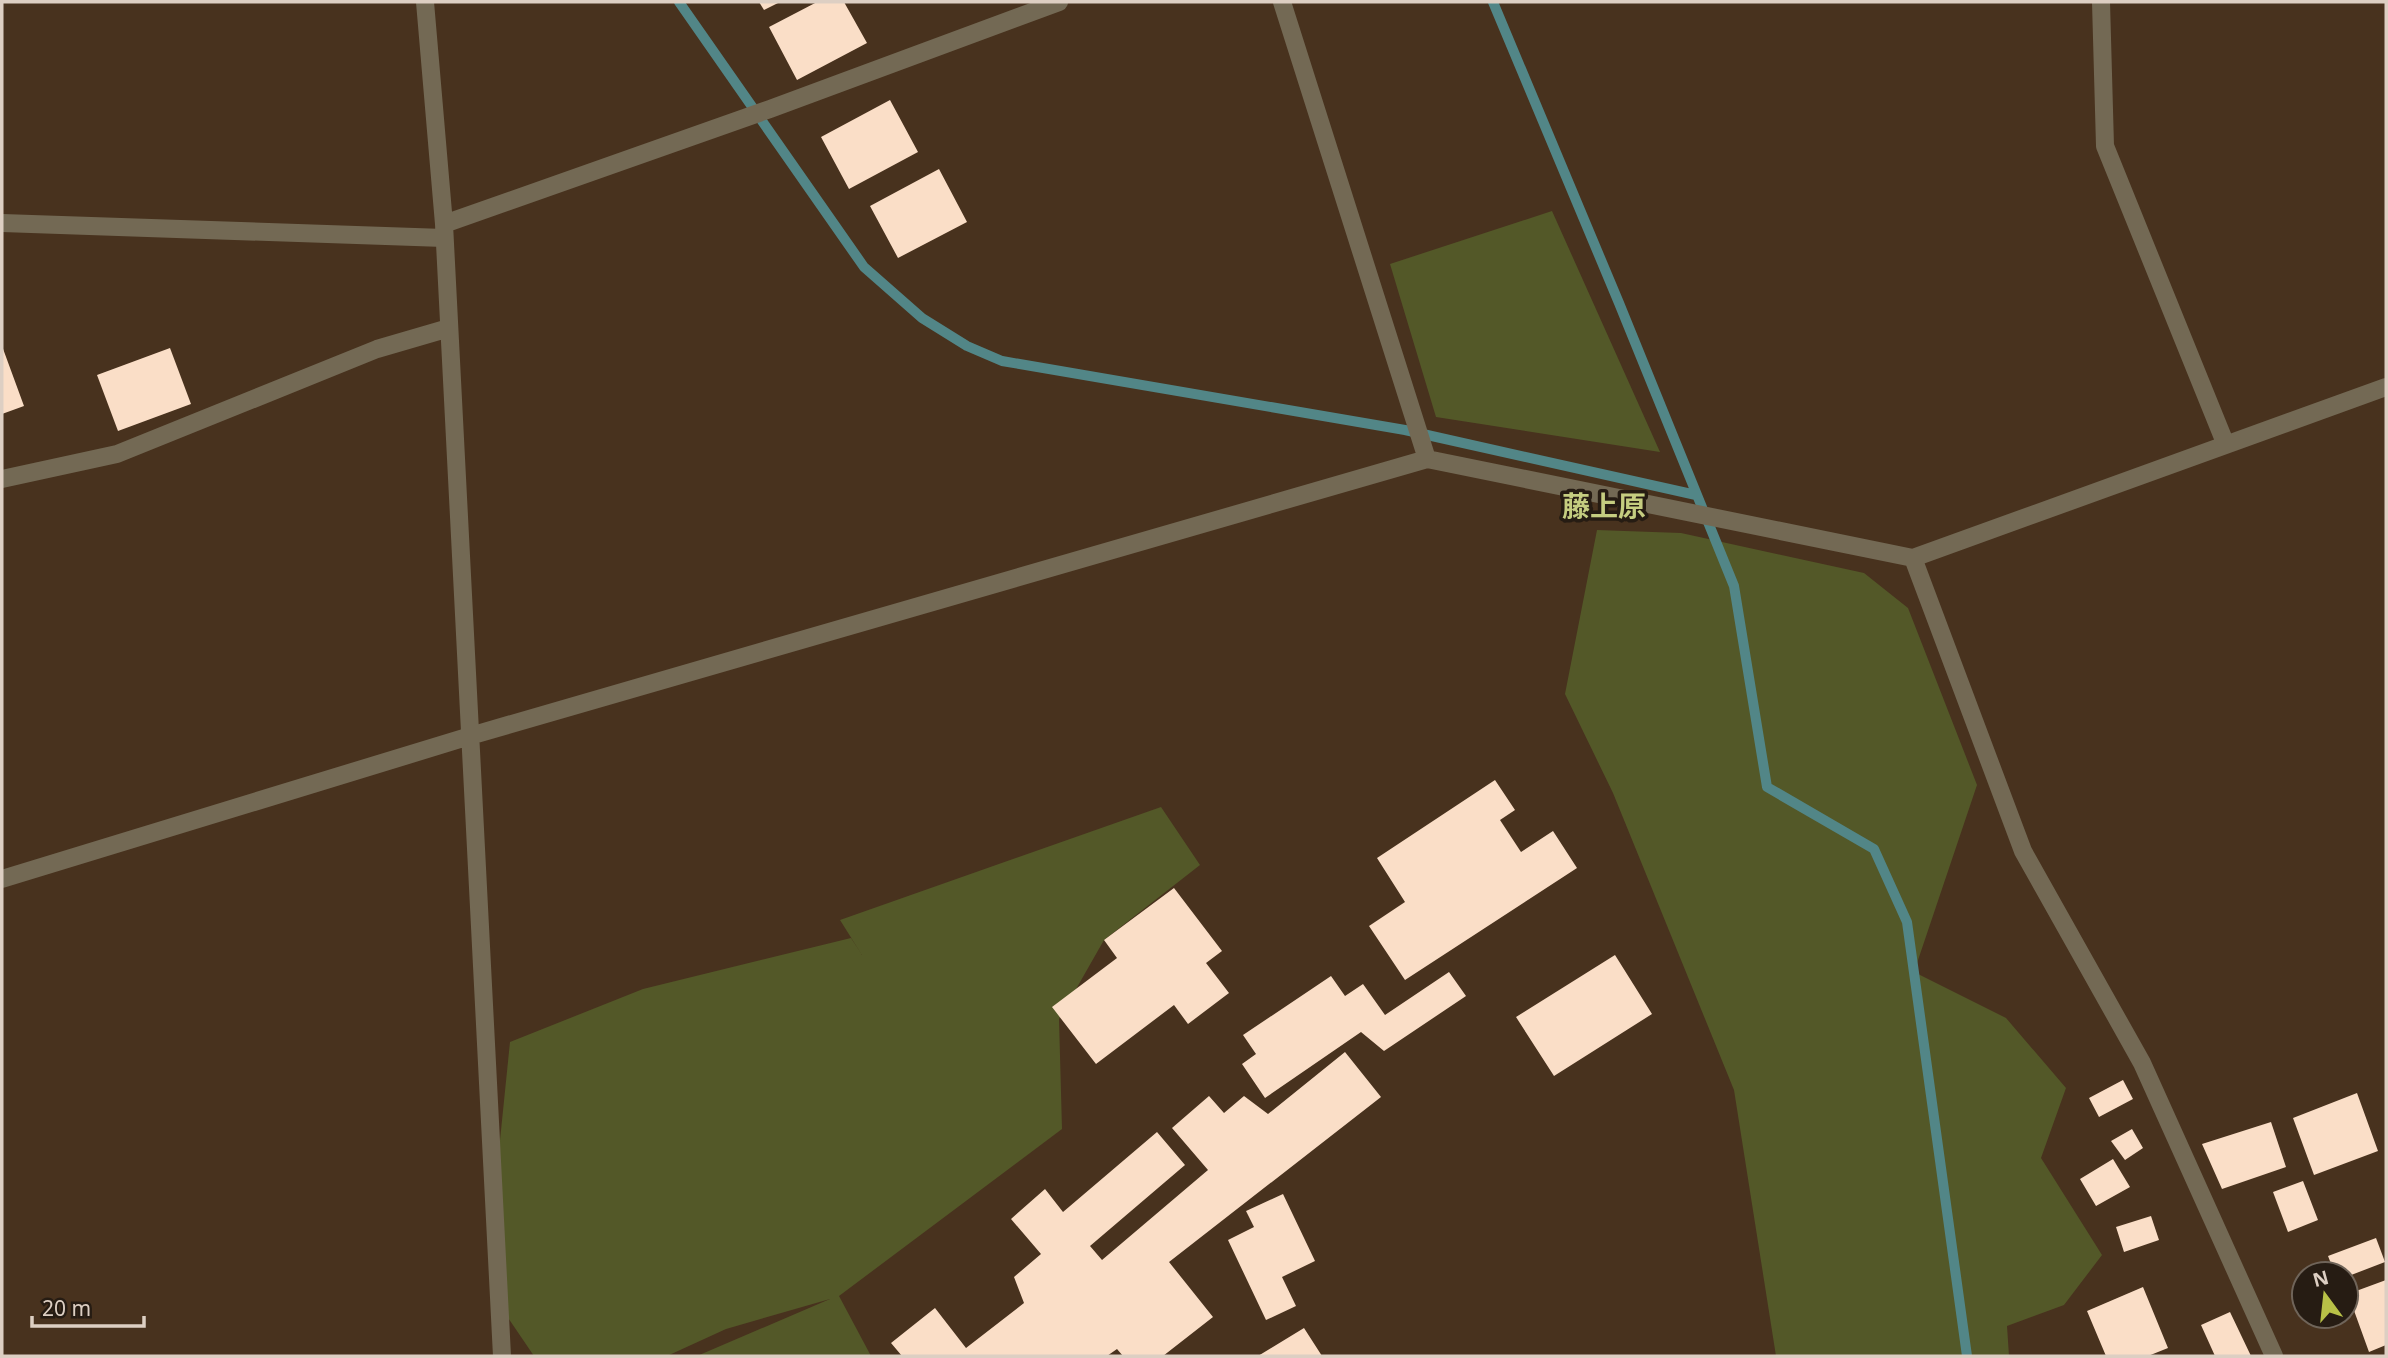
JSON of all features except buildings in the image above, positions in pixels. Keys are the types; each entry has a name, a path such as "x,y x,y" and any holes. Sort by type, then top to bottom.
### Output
{"street":[{"path":"425,2 444,231 502,1356"},
{"path":"2,223 444,231 1059,2"},
{"path":"1282,2 1427,459"},
{"path":"2101,2 2105,146 2226,445"},
{"path":"2,479 117,454 377,349 449,328"},
{"path":"2,879 470,736 1427,459 1913,558 2386,387"},
{"path":"1913,558 2023,851 2142,1063 2274,1356"}],"green space":[{"path":"1552,211 1660,452 1436,417 1390,264"},
{"path":"1597,530 1681,533 1864,573 1908,608 1977,785 1914,972 2006,1018 2066,1088 2041,1158 2102,1255 2064,1305 2007,1326 2009,1356 1776,1356 1734,1090 1613,793 1565,694"},
{"path":"1161,807 1200,865 1104,940 1059,1019 1062,1129 839,1296 871,1356 697,1356 830,1299 726,1329 667,1356 534,1356 500,1306 494,1199 510,1042 643,989 851,938 862,955 840,920"}],"waterway":[{"path":"679,2 864,267 922,318 967,346 1002,361 1405,430 1696,495"},
{"path":"1493,2 1734,586 1767,787 1874,849 1907,922 1967,1356"}],"district":[{"name":"藤上原","path":"1604,505"}]}
